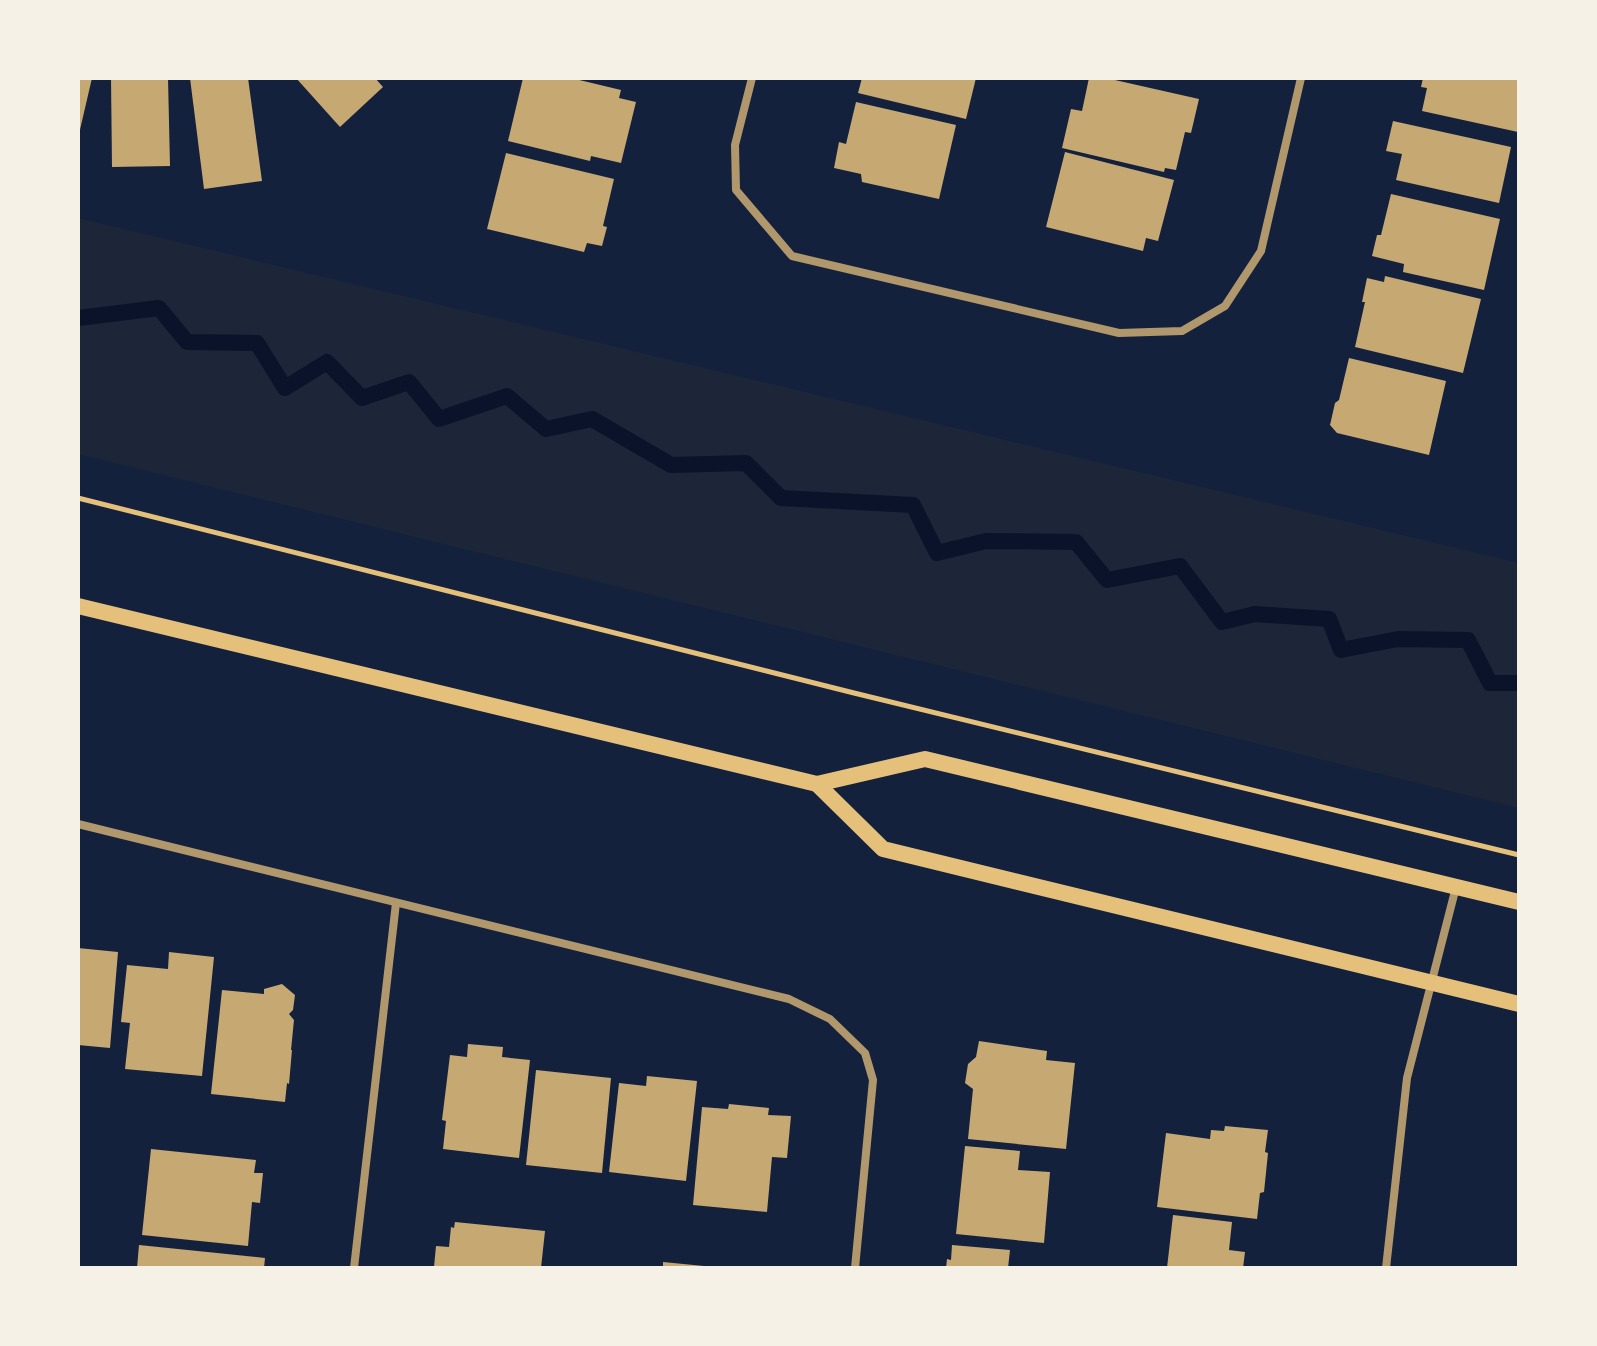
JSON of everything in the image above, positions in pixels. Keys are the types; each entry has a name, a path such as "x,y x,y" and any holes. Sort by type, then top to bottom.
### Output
{"main road":[{"path":"78,606 817,784 925,759 1519,902"},
{"path":"817,784 883,849 1519,1004"}],"street":[{"path":"752,78 735,145 736,190 792,256 1119,333 1182,331 1225,306 1261,251 1301,78"},
{"path":"78,824 789,999 830,1019 865,1053 873,1080 855,1268"},
{"path":"1386,1268 1407,1078 1456,887"},
{"path":"354,1268 396,903"}],"path":[{"path":"78,498 854,693 1519,855"}],"shaded area":[{"path":"78,218 1519,563 1519,808 78,454"}],"building":[{"path":"78,78 92,78 79,134 78,134"},
{"path":"111,78 168,78 170,166 112,167"},
{"path":"190,78 248,78 262,181 204,189"},
{"path":"296,78 375,78 383,87 340,127"},
{"path":"523,78 571,78 621,90 619,98 636,102 621,163 591,156 590,161 508,141"},
{"path":"862,78 976,78 966,119 858,93"},
{"path":"1089,78 1106,78 1199,99 1191,133 1185,132 1176,170 1165,168 1164,172 1062,148 1071,109 1082,111"},
{"path":"1423,78 1519,78 1518,132 1422,111 1427,88 1421,87"},
{"path":"856,102 956,125 939,199 862,182 861,174 834,168 839,142 846,144"},
{"path":"1393,121 1511,147 1499,203 1396,180 1402,154 1386,151"},
{"path":"1065,152 1174,180 1158,241 1146,238 1143,251 1046,227"},
{"path":"506,153 614,179 603,226 607,227 602,246 587,243 584,252 487,229"},
{"path":"1391,194 1500,219 1484,290 1403,272 1404,264 1372,256 1377,235 1381,235"},
{"path":"1385,276 1481,299 1463,373 1355,347 1367,278 1384,282"},
{"path":"1349,358 1446,381 1429,455 1337,433 1330,425"},
{"path":"78,948 118,952 110,1048 78,1045"},
{"path":"169,952 214,957 202,1076 125,1069 130,1023 121,1022 127,965 168,969"},
{"path":"282,984 295,995 293,1010 289,1014 294,1020 285,1102 211,1094 222,990 264,994 264,989"},
{"path":"979,1041 1047,1051 1046,1060 1075,1063 1066,1149 968,1139 973,1089 965,1083 968,1064 976,1057"},
{"path":"468,1044 503,1047 502,1057 530,1060 519,1158 443,1149 446,1121 442,1120 450,1055 467,1057"},
{"path":"536,1070 611,1078 602,1173 526,1165"},
{"path":"647,1076 697,1081 686,1181 609,1172 619,1083 646,1086"},
{"path":"729,1104 769,1108 768,1115 791,1116 787,1158 772,1157 767,1212 693,1205 702,1107 728,1109"},
{"path":"1225,1126 1268,1130 1264,1192 1260,1193 1257,1219 1157,1207 1166,1133 1210,1139 1211,1130 1224,1131"},
{"path":"965,1146 1020,1151 1018,1170 1050,1172 1044,1243 956,1234"},
{"path":"151,1149 256,1160 254,1173 263,1173 260,1203 252,1202 248,1246 142,1235"},
{"path":"1173,1215 1232,1222 1229,1250 1245,1252 1243,1268 1167,1268"},
{"path":"455,1222 545,1231 541,1268 434,1267 436,1246 449,1247 451,1227 454,1228"},
{"path":"139,1245 265,1258 264,1268 137,1268"},
{"path":"952,1245 1010,1250 1008,1268 946,1268 947,1259 951,1260"},
{"path":"663,1262 704,1266 704,1268 663,1268"}],"waterway":[{"path":"78,318 159,308 187,342 257,343 285,388 327,362 362,398 409,382 439,419 507,396 546,429 592,419 671,465 746,463 781,498 913,505 937,553 986,541 1076,542 1107,580 1180,566 1222,622 1255,614 1329,619 1341,650 1398,639 1468,640 1490,683 1519,683"}]}
